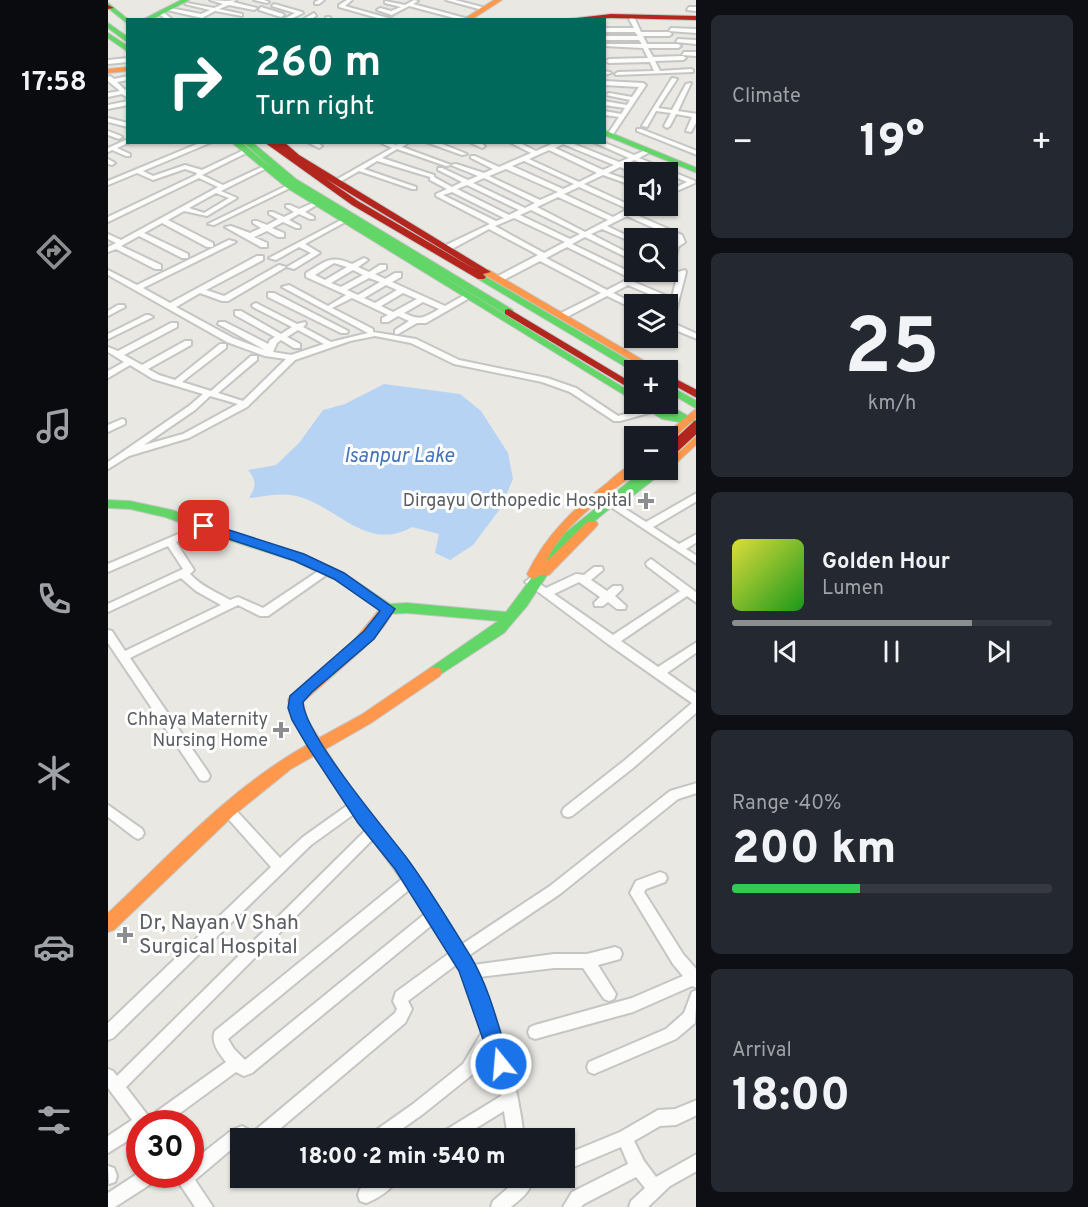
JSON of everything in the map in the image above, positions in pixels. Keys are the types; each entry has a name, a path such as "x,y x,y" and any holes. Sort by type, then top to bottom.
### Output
{"main road":[{"path":"471,13 499,0"},
{"path":"151,18 187,2"},
{"path":"109,9 126,21"},
{"path":"109,9 126,27"},
{"path":"606,33 644,44 694,16"},
{"path":"606,21 644,44"},
{"path":"108,26 126,40"},
{"path":"108,35 126,48"},
{"path":"109,76 126,72"},
{"path":"607,134 648,151 695,178"},
{"path":"271,144 328,182 624,362"},
{"path":"281,144 328,182 447,248 638,360"},
{"path":"243,145 266,167 316,203 469,296 486,302 624,382"},
{"path":"243,145 305,188 455,279 486,302 624,392"},
{"path":"305,188 328,182"},
{"path":"431,273 455,279"},
{"path":"678,384 696,395"},
{"path":"678,394 696,406"},
{"path":"662,414 666,417 692,422"},
{"path":"673,414 692,422"},
{"path":"678,454 696,437 692,422"},
{"path":"678,431 692,422"},
{"path":"678,437 692,422"},
{"path":"678,440 692,422"},
{"path":"537,574 538,559 564,525 624,476"},
{"path":"537,574 553,546 573,525 630,480"},
{"path":"108,924 228,810 286,764 424,677 496,626 507,616 537,574 578,527 637,480"},
{"path":"537,574 554,566 580,533 647,480"},
{"path":"108,504 130,505 168,513 299,558 327,571 388,609 407,608 507,616"},
{"path":"315,745 300,720 296,700 369,635 388,609"},
{"path":"108,916 224,807 283,760 315,745"}],"street":[{"path":"212,0 254,8"},
{"path":"170,10 203,18 234,0"},
{"path":"256,0 267,2"},
{"path":"350,0 341,6 386,18"},
{"path":"399,0 440,18"},
{"path":"448,0 471,13"},
{"path":"187,2 240,15"},
{"path":"387,2 471,13"},
{"path":"371,8 392,13 411,4"},
{"path":"380,5 411,4 471,13"},
{"path":"261,9 287,18 300,13 274,5"},
{"path":"694,16 696,9"},
{"path":"161,13 168,18"},
{"path":"308,18 314,15"},
{"path":"607,61 669,30 696,31"},
{"path":"606,31 644,44 683,51 696,48"},
{"path":"683,51 696,36"},
{"path":"606,38 696,54"},
{"path":"607,46 644,44 683,51 696,42"},
{"path":"617,71 644,44"},
{"path":"644,44 691,71"},
{"path":"108,62 126,60"},
{"path":"109,76 126,78"},
{"path":"109,76 126,93"},
{"path":"674,79 642,128 696,153"},
{"path":"606,83 618,83 618,87 639,91 624,116 607,134"},
{"path":"667,126 689,84"},
{"path":"110,106 108,97 126,93"},
{"path":"609,95 634,99"},
{"path":"110,106 126,103"},
{"path":"606,103 629,107"},
{"path":"110,106 126,110"},
{"path":"654,109 696,116 689,131"},
{"path":"606,113 624,116"},
{"path":"108,120 126,124"},
{"path":"108,125 116,122"},
{"path":"108,133 119,137"},
{"path":"110,149 126,142"},
{"path":"108,181 191,146 205,144"},
{"path":"314,144 319,146"},
{"path":"387,144 485,176 541,203"},
{"path":"328,182 359,169 403,144"},
{"path":"435,144 464,154"},
{"path":"477,144 482,146"},
{"path":"516,144 537,154"},
{"path":"560,144 438,195 624,302"},
{"path":"565,144 624,167"},
{"path":"601,144 633,158 695,178"},
{"path":"108,220 200,174 243,145"},
{"path":"108,181 137,171 191,146"},
{"path":"550,148 624,180"},
{"path":"110,149 128,155"},
{"path":"447,248 648,151"},
{"path":"473,158 500,170"},
{"path":"377,159 432,178 569,243 624,275"},
{"path":"525,159 624,204"},
{"path":"137,171 153,178 184,167 200,174 234,198 205,215 183,209"},
{"path":"108,250 219,189 266,167"},
{"path":"508,167 613,220"},
{"path":"359,169 414,188"},
{"path":"440,169 624,254"},
{"path":"678,188 695,178"},
{"path":"212,224 290,186"},
{"path":"247,236 316,203"},
{"path":"288,206 312,218"},
{"path":"271,213 298,227"},
{"path":"499,279 624,214"},
{"path":"645,216 665,228"},
{"path":"162,220 207,244 218,236"},
{"path":"273,258 345,220"},
{"path":"255,222 281,235"},
{"path":"602,226 624,236"},
{"path":"229,227 264,245"},
{"path":"139,233 185,256"},
{"path":"108,236 158,267"},
{"path":"137,288 232,242"},
{"path":"201,291 225,299 318,250 299,244"},
{"path":"171,306 260,258"},
{"path":"323,292 329,284 364,260"},
{"path":"445,309 339,261 332,261 309,274 373,305 415,321 423,321 469,296"},
{"path":"248,265 268,275"},
{"path":"341,290 383,267"},
{"path":"108,272 230,340 292,358"},
{"path":"676,294 682,272"},
{"path":"270,351 272,344 280,336 330,308 398,275"},
{"path":"306,285 316,279"},
{"path":"562,316 628,282"},
{"path":"636,282 659,294"},
{"path":"286,287 330,308 370,331"},
{"path":"357,310 404,290"},
{"path":"271,295 344,331"},
{"path":"385,320 423,298"},
{"path":"256,305 328,343"},
{"path":"108,314 121,307"},
{"path":"238,313 297,346"},
{"path":"108,337 149,317"},
{"path":"398,332 415,321"},
{"path":"222,324 270,351"},
{"path":"117,355 174,325"},
{"path":"678,329 696,337"},
{"path":"128,453 186,436 244,405 292,358 348,339 375,334 413,341 457,362 543,380 573,390 617,419 630,414"},
{"path":"141,369 188,343"},
{"path":"176,383 223,346"},
{"path":"108,349 141,369 176,383 239,402"},
{"path":"108,466 192,408 254,358"},
{"path":"108,375 129,362"},
{"path":"108,429 122,422"},
{"path":"647,526 696,496"},
{"path":"613,506 647,526 696,561"},
{"path":"108,568 204,526"},
{"path":"679,549 696,537"},
{"path":"108,608 189,570 170,541"},
{"path":"651,563 696,599"},
{"path":"585,579 598,570"},
{"path":"123,657 238,602 264,613 327,571"},
{"path":"184,574 200,590 217,596 230,605"},
{"path":"537,574 546,593 696,700"},
{"path":"546,593 578,577 585,579 604,600 621,606"},
{"path":"604,600 617,589"},
{"path":"612,641 687,591"},
{"path":"110,641 204,776"},
{"path":"658,673 696,646"},
{"path":"568,812 629,764 696,705"},
{"path":"315,745 356,806 411,880 459,954 491,1032 510,1099 514,1128"},
{"path":"270,1128 400,1018 405,1009 400,997 459,954 555,890 674,795 696,788"},
{"path":"108,1033 307,841 356,806"},
{"path":"108,810 138,833"},
{"path":"228,810 280,867"},
{"path":"134,1110 112,1081 374,830"},
{"path":"535,1032 633,1005 695,980 678,959 637,893 640,885 660,878"},
{"path":"411,880 220,1035 220,1040 236,1063 244,1069 250,1066 434,915"},
{"path":"468,972 554,961 587,961 615,954"},
{"path":"587,961 609,994"},
{"path":"594,1067 671,1034 690,1018 696,997"},
{"path":"391,1128 468,1069 491,1032"},
{"path":"164,1110 236,1063"},
{"path":"462,1128 510,1099"},
{"path":"575,1158 625,1138 658,1118 675,1117 696,1107"},
{"path":"108,1144 126,1134"},
{"path":"625,1138 638,1167 656,1190"},
{"path":"204,1161 230,1140"},
{"path":"637,1207 664,1180 696,1162"},
{"path":"572,1207 578,1198 638,1167"},
{"path":"108,1202 130,1188"},
{"path":"194,1188 205,1207"},
{"path":"366,1195 376,1188"},
{"path":"499,1207 520,1188"}],"water":[{"name":"Isanpur Lake","path":"384,384 460,394 481,411 508,453 513,479 500,509 473,545 450,560 435,553 439,534 412,527 395,534 379,534 364,530 307,499 291,495 249,498 254,484 253,477 248,470 276,465 299,443 323,410 345,404"}],"traffic: fast":[{"path":"149,18 186,0"},
{"path":"108,5 126,20"},
{"path":"108,25 126,39"},
{"path":"108,35 126,48"},
{"path":"606,133 696,171"},
{"path":"238,144 290,186 624,392"},
{"path":"249,144 293,181 509,312"},
{"path":"481,277 624,362"},
{"path":"678,394 696,405"},
{"path":"661,414 687,420"},
{"path":"677,414 696,425"},
{"path":"435,672 499,629 522,603 556,551 569,536 638,480"},
{"path":"617,502 647,480"},
{"path":"108,504 130,505 168,513 226,535 299,558 339,576 388,609 407,608 509,617"}],"traffic: slow":[{"path":"468,18 499,0"},
{"path":"108,71 126,69"},
{"path":"486,272 638,360"},
{"path":"678,428 696,412"},
{"path":"678,455 696,438"},
{"path":"534,574 552,541 564,527 590,502 624,476"},
{"path":"544,572 592,524"},
{"path":"316,746 300,720 295,700 357,647 379,623 388,609"},
{"path":"108,924 228,810 286,764 366,719 435,672"}],"traffic: jam":[{"path":"586,18 611,16 696,18"},
{"path":"271,144 355,203 481,277"},
{"path":"281,144 296,157 486,272"},
{"path":"509,312 624,382"},
{"path":"678,384 696,394"},
{"path":"678,444 696,427"}],"place":[{"name":"Dirgayu Orthopedic Hospital","path":"646,501"},
{"name":"Chhaya Maternity Nursing Home","path":"281,730"},
{"name":"Dr, Nayan V Shah Surgical Hospital","path":"125,935"}],"route":[{"path":"204,526 299,558 339,576 388,609 369,635 307,688 296,700 296,708 300,720 314,743 364,818 400,863 466,965 501,1064"}]}
